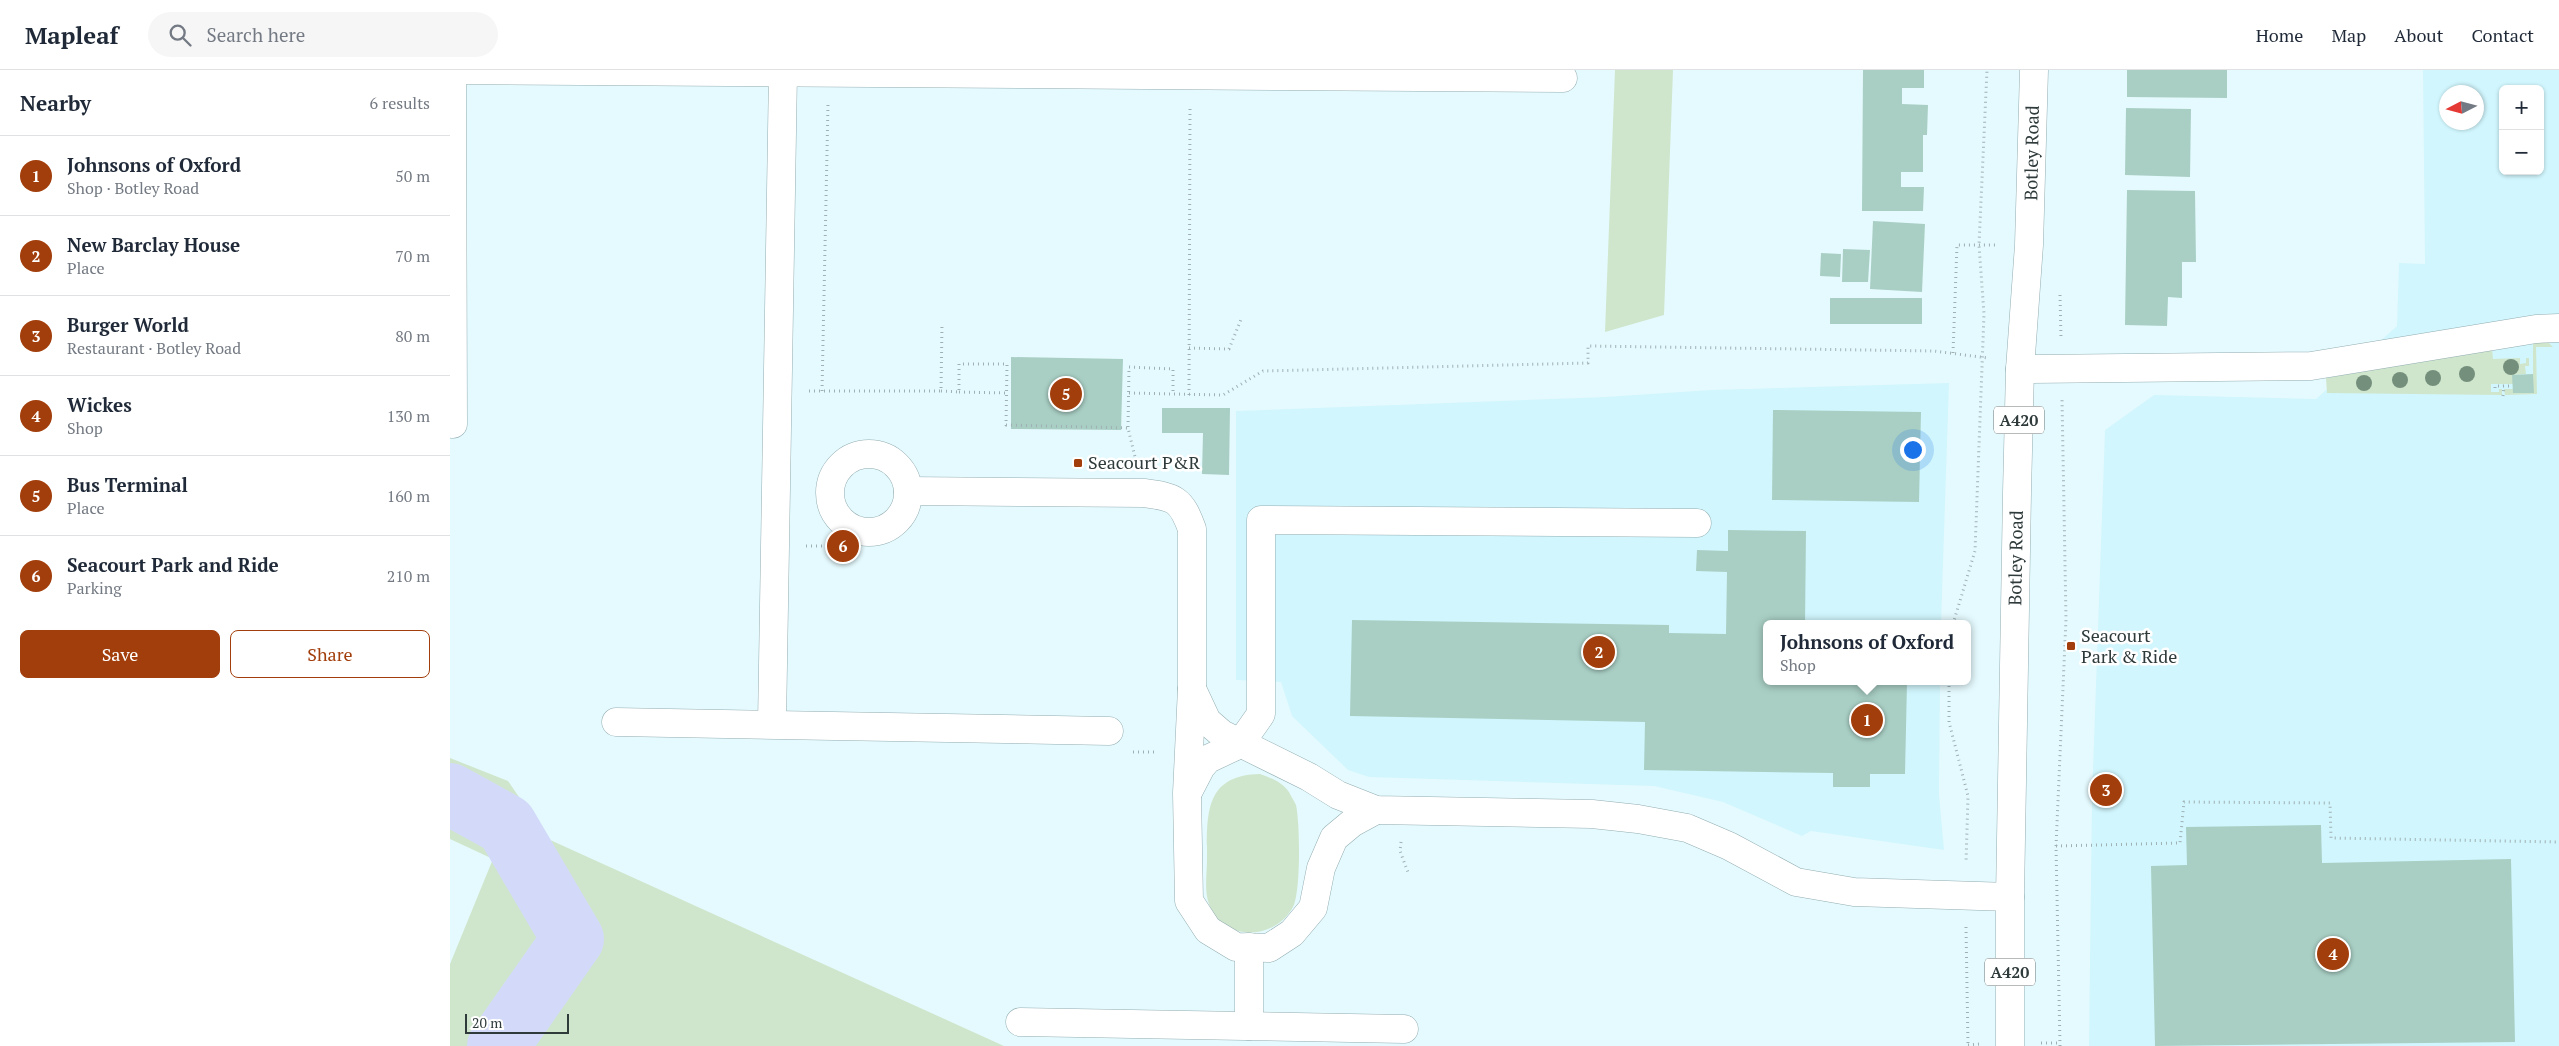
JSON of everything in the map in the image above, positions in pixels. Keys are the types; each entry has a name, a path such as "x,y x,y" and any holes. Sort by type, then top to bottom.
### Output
{"street":[{"path":"453,424 452,70 1563,78"},
{"name":"Botley Road","path":"2010,1046 2010,897 2020,369 2029,245 2034,70"},
{"path":"772,724 783,73"},
{"path":"2020,369 2312,366 2536,329 2559,328"},
{"path":"868,454 886,458 900,469 906,479 908,491 907,504 901,516 892,525 880,531 867,532 854,529 844,523 836,514 831,503 832,480 838,469 846,461 868,454"},
{"path":"908,491 1144,493 1168,496 1184,507 1192,529 1192,688 1188,793 1189,901 1208,930 1236,947 1249,948 1269,948 1292,934 1313,908 1321,868 1334,838 1352,823 1376,810"},
{"path":"1188,793 1197,773 1208,759 1240,744 1261,714 1261,520 1697,523"},
{"path":"1192,688 1207,721 1222,734 1309,777 1338,795 1376,810 1592,814 1638,819 1687,828 1729,846 1796,882 1854,892 2010,897"},
{"path":"616,722 1109,730"},
{"path":"1249,948 1249,1026"},
{"path":"1020,1022 1404,1029"}],"path":[{"path":"1954,620 1975,550 1984,314 1979,245 1987,70"},
{"path":"829,73 822,391 1006,393"},
{"path":"1189,395 1190,75"},
{"path":"1953,353 1956,245 1979,245"},
{"path":"2060,292 2062,369 2061,454 2066,619 2056,846 2060,1046"},
{"path":"1189,348 1229,349 1242,317"},
{"path":"941,391 942,323"},
{"path":"1128,393 1223,395 1263,371 1588,363 1588,346 1953,353 1982,356 2020,369"},
{"path":"959,392 959,364 1006,364 1006,426 1128,428"},
{"path":"1144,493 1128,428 1129,367 1173,369 1173,394"},
{"path":"2494,388 2495,386 2512,386"},
{"path":"2504,386 2504,396"},
{"path":"804,546 847,546 854,529"},
{"path":"2056,846 2180,843 2184,802 2330,803 2331,838 2559,842"}],"shaded area":[{"path":"2423,70 2559,70 2559,1046 2089,1046 2092,798 2105,430 2154,395 2316,399 2397,326 2399,263 2425,264"},
{"path":"1949,383 1941,620 1763,620 1763,685 1940,685 1939,795 1944,850 1811,831 1802,836 1723,802 1654,786 1369,777 1348,770 1292,716 1281,682 1236,680 1236,411 1605,397 1711,390"}],"green space":[{"path":"1615,70 1673,70 1664,315 1605,332"},
{"path":"2533,341 2547,341 2553,347 2536,347 2537,394 2505,395 2504,389 2513,389 2513,393 2533,393"},
{"path":"2492,349 2493,359 2520,358 2520,364 2526,363 2526,358 2529,358 2529,366 2525,366 2526,374 2513,375 2513,384 2491,384 2491,392 2499,392 2499,389 2502,389 2502,395 2327,393 2326,378"},
{"path":"450,758 508,781 548,839 1004,1046 450,1046 450,964 493,859 450,839"},
{"path":"1260,774 1280,783 1289,792 1296,805 1299,873 1296,899 1285,918 1274,926 1262,931 1237,931 1226,926 1216,917 1207,899 1207,827 1209,813 1212,800 1228,782 1242,776"}],"building":[{"path":"1863,70 1924,70 1924,88 1902,88 1902,104 1928,105 1927,135 1923,135 1923,172 1901,172 1901,187 1924,187 1923,211 1862,211"},
{"path":"2127,70 2227,70 2227,98 2127,97"},
{"path":"2126,108 2191,109 2190,177 2125,175"},
{"path":"2127,190 2195,191 2196,262 2182,262 2182,298 2168,297 2167,326 2125,325"},
{"path":"1873,221 1925,224 1922,292 1870,289"},
{"path":"1843,249 1870,250 1868,282 1842,282"},
{"path":"1821,253 1841,254 1840,277 1820,276"},
{"path":"1830,298 1922,298 1922,324 1830,324"},
{"path":"1011,357 1123,359 1121,430 1011,429"},
{"path":"2533,374 2534,393 2513,393 2512,375"},
{"path":"1162,408 1230,408 1229,475 1202,474 1203,433 1162,433"},
{"path":"1773,410 1921,412 1919,502 1772,500"},
{"path":"1728,530 1806,531 1805,620 1763,620 1763,685 1907,685 1905,774 1870,774 1870,787 1833,787 1833,773 1644,770 1645,722 1350,716 1352,620 1669,625 1669,633 1726,634 1727,572 1696,571 1697,550 1728,551"},
{"path":"2321,825 2322,863 2511,859 2515,1042 2155,1046 2151,866 2187,865 2186,827"}],"waterway":[{"path":"450,794 506,825 573,939 498,1046"}],"place":[{"name":"Bus Terminal","path":"1066,394"},
{"name":"Seacourt P&R","path":"1078,463"},
{"name":"Seacourt Park and Ride","path":"843,546"},
{"name":"Seacourt Park & Ride","path":"2071,646"},
{"name":"New Barclay House","path":"1599,652"},
{"name":"Johnsons of Oxford","path":"1867,720"},
{"name":"Burger World","path":"2106,790"},
{"name":"Wickes","path":"2333,954"}]}
